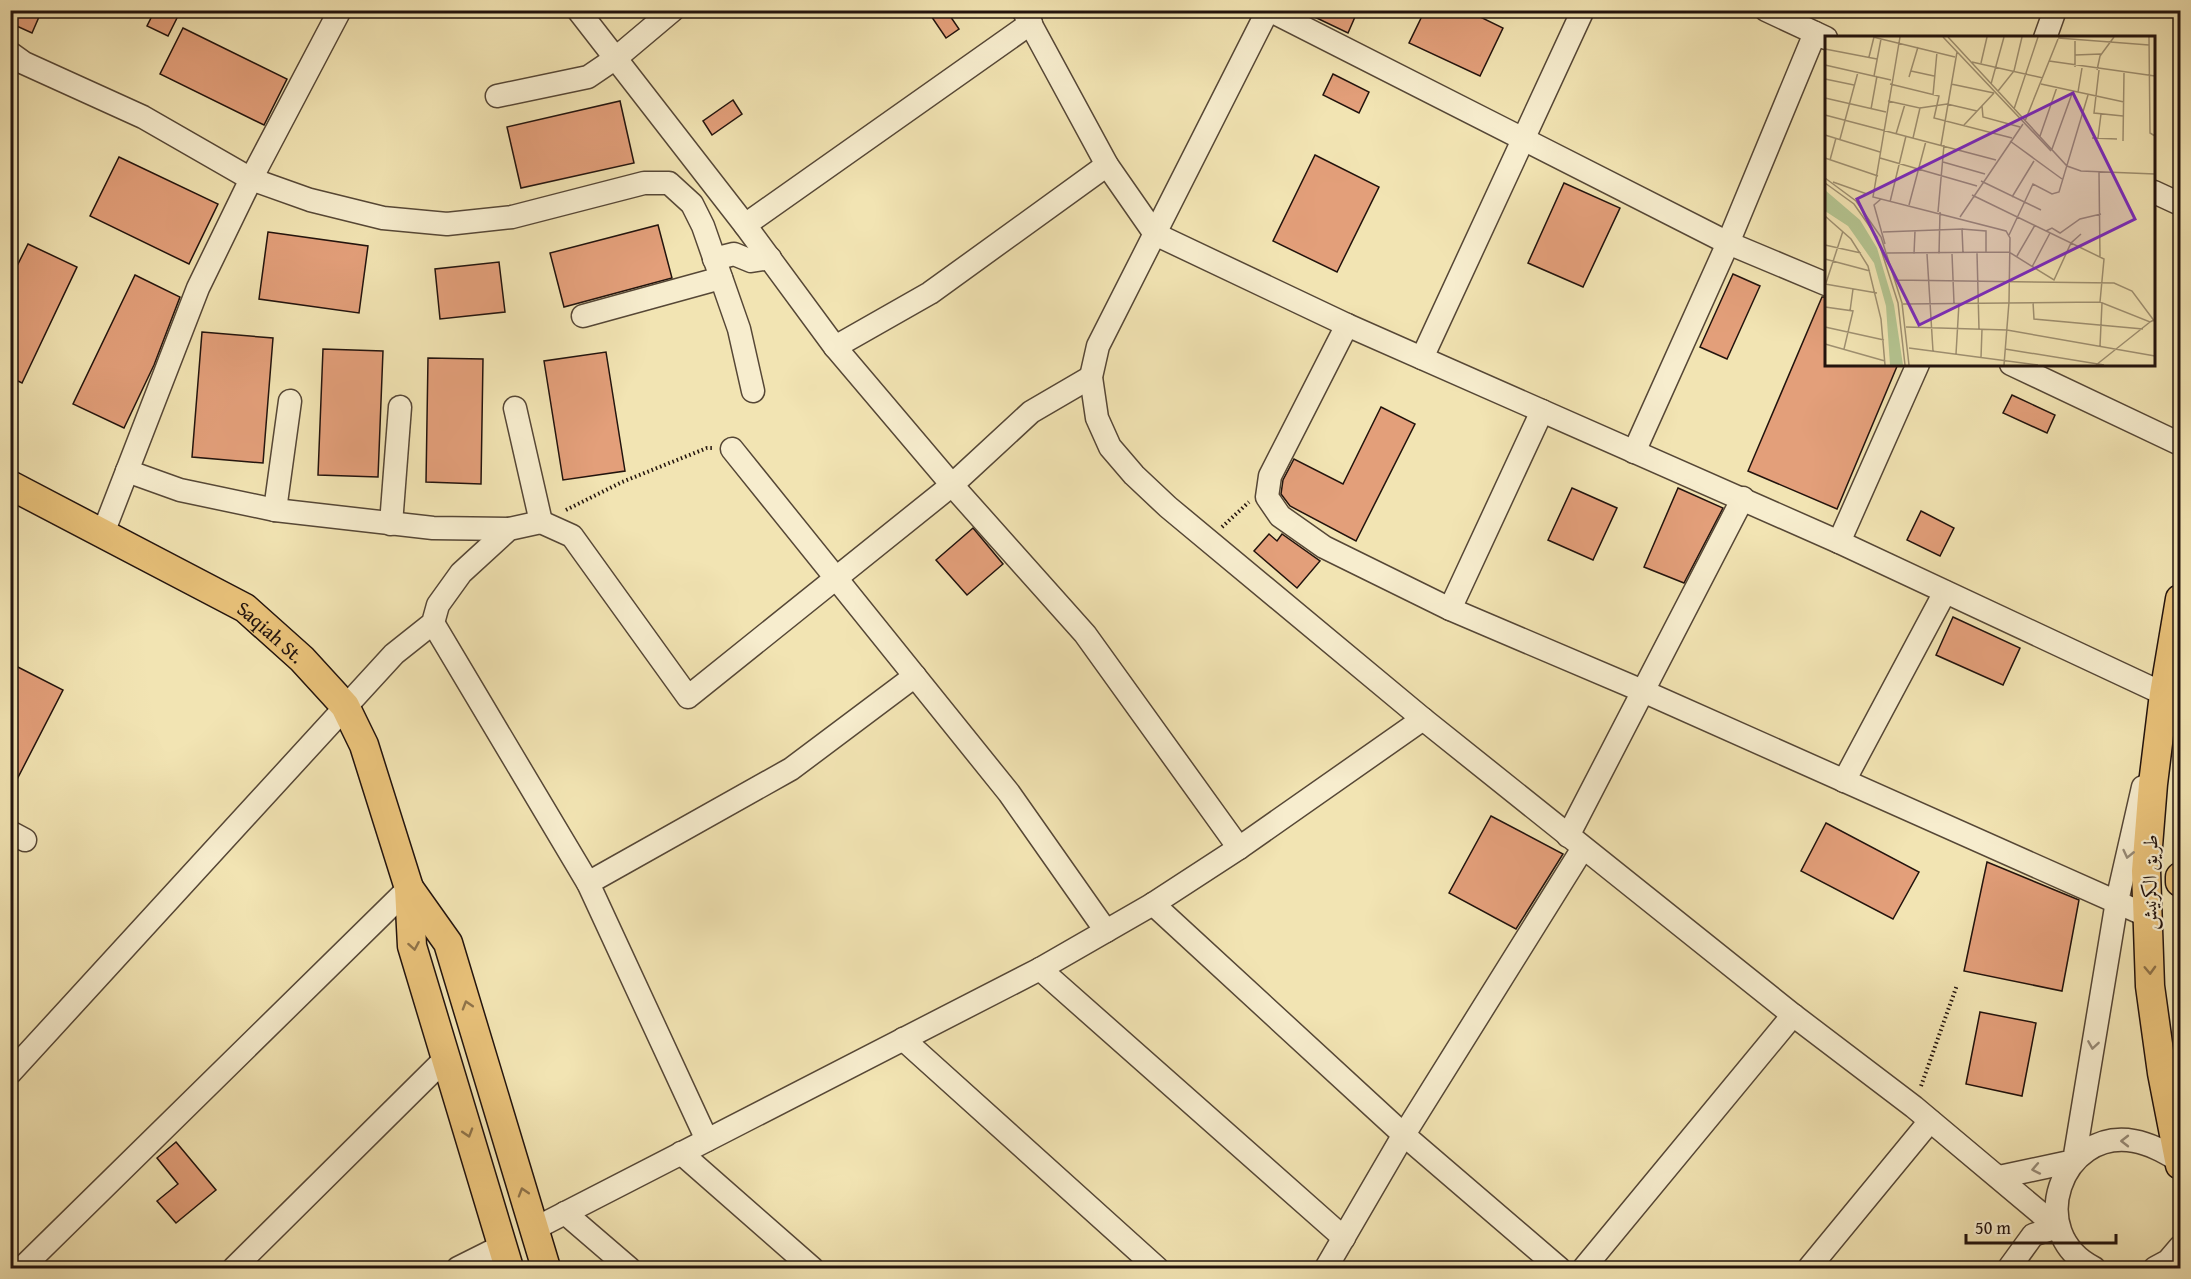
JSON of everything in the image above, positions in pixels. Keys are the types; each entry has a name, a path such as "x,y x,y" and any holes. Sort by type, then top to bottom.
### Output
{"main road":[{"name":"Saqiah St.","path":"10,485 245,608 302,659 345,706 364,745 409,888"},
{"name":"طريق الكرنيش","path":"2180,1162 2162,1073 2150,986 2146,871 2153,784 2164,694 2181,599"},
{"name":"طريق الكرنيش","path":"2181,877 2181,882"},
{"path":"409,888 412,946 505,1257"},
{"path":"409,888 448,943 546,1269"}],"street":[{"path":"103,533 198,288 251,179 340,10"},
{"path":"578,10 745,225 835,347 952,485 1085,634 1239,848"},
{"path":"497,96 588,77 616,58 673,10"},
{"path":"1825,283 1728,243 1268,10 1098,346 1091,377 1097,418 1110,447 1134,475 1208,540 1423,719 1999,1177 2057,1227 2068,1247 2089,1267"},
{"path":"1422,358 1583,10"},
{"path":"2046,36 2055,10"},
{"path":"1634,452 1821,35 1770,11"},
{"path":"745,225 1027,16 1107,165 1155,234 1347,325 1743,498 2164,694 2117,901 2074,1161 2061,1183 2056,1204 2057,1227"},
{"path":"10,53 24,63 143,117 251,179 310,200 383,218 447,224 512,217 644,183 669,183 692,204 703,226 739,329 753,391"},
{"path":"835,347 930,293 1107,165"},
{"path":"2155,192 2181,204"},
{"path":"583,316 718,268 734,254 751,261 770,258"},
{"path":"1347,325 1270,476 1267,497 1280,516 1324,547 1450,609 1645,692 2148,916"},
{"path":"1839,542 1917,366"},
{"path":"2015,366 2181,444"},
{"path":"127,471 180,490 275,510 433,528 509,529 541,522 572,536 688,697 952,485 1031,412 1091,377"},
{"path":"275,510 290,401"},
{"path":"391,524 400,407"},
{"path":"516,408 541,522"},
{"path":"1450,609 1542,411"},
{"path":"732,449 1009,793 1106,931"},
{"path":"1326,1269 1576,842 1645,692 1743,498"},
{"path":"10,1073 345,706 394,654 434,623 438,605 461,573 509,529"},
{"path":"1844,781 1945,592"},
{"path":"434,623 588,883 707,1140"},
{"path":"588,883 790,769 915,676"},
{"path":"534,1229 1040,969 1153,904 1239,848 1423,719"},
{"path":"22,1269 409,888"},
{"path":"1153,904 1404,1135 1559,1269"},
{"path":"1040,969 1344,1238"},
{"path":"1584,1269 1794,1016"},
{"path":"903,1039 1157,1269"},
{"path":"234,1269 446,1058"},
{"path":"1809,1269 1922,1114"},
{"path":"1999,1177 2074,1161 2090,1149 2110,1141 2133,1140 2155,1147 2180,1162"},
{"path":"681,1153 812,1269"},
{"path":"565,1213 629,1269"},
{"path":"2009,1269 2033,1235 2057,1227"},
{"path":"2155,1269 2169,1261 2181,1247"},
{"path":"458,1269 505,1257"}],"path":[{"path":"541,522 622,482 707,448 732,449"},
{"path":"1208,540 1251,500 1267,497"},
{"path":"1922,1114 1957,985"}],"building":[{"path":"10,10 42,10 32,33 10,23"},
{"path":"155,10 181,10 168,36 147,26"},
{"path":"927,10 946,10 959,29 946,38"},
{"path":"1300,10 1358,10 1348,33"},
{"path":"1425,10 1466,10 1503,28 1480,76 1409,43"},
{"path":"183,28 287,79 264,125 160,74"},
{"path":"1333,74 1369,92 1359,113 1323,95"},
{"path":"733,100 742,114 712,135 703,121"},
{"path":"620,101 634,163 521,188 507,127"},
{"path":"1315,155 1379,187 1337,272 1273,241"},
{"path":"119,157 218,204 189,264 90,216"},
{"path":"1564,183 1620,208 1583,287 1528,263"},
{"path":"658,225 672,278 564,307 550,253"},
{"path":"268,232 368,246 359,313 259,299"},
{"path":"28,244 77,267 22,383 10,377 10,280"},
{"path":"499,262 505,312 440,319 435,269"},
{"path":"1733,274 1760,286 1727,359 1700,347"},
{"path":"135,275 180,297 154,365 124,428 73,404"},
{"path":"1822,297 1825,297 1825,366 1897,366 1837,509 1748,471"},
{"path":"202,332 273,338 263,463 192,457"},
{"path":"323,349 383,351 378,477 318,475"},
{"path":"606,352 625,471 563,480 544,361"},
{"path":"428,358 483,359 481,484 426,482"},
{"path":"2012,395 2055,415 2047,433 2003,413"},
{"path":"1381,407 1415,424 1356,541 1290,506 1281,494 1283,480 1294,459 1343,484"},
{"path":"1572,488 1617,508 1593,560 1548,540"},
{"path":"1678,488 1723,508 1684,583 1644,567"},
{"path":"1921,511 1954,528 1940,556 1907,540"},
{"path":"973,528 1003,564 967,595 936,560"},
{"path":"1269,534 1277,541 1282,534 1320,561 1297,588 1254,551"},
{"path":"1953,617 2020,648 2003,685 1936,655"},
{"path":"10,663 63,690 10,793"},
{"path":"1491,816 1563,854 1516,929 1449,893"},
{"path":"1826,823 1919,872 1893,919 1801,871"},
{"path":"1987,862 2079,900 2062,991 1964,971"},
{"path":"1980,1012 2036,1023 2022,1096 1966,1084"},
{"path":"176,1142 216,1190 176,1223 157,1201 178,1184 157,1158"}]}
